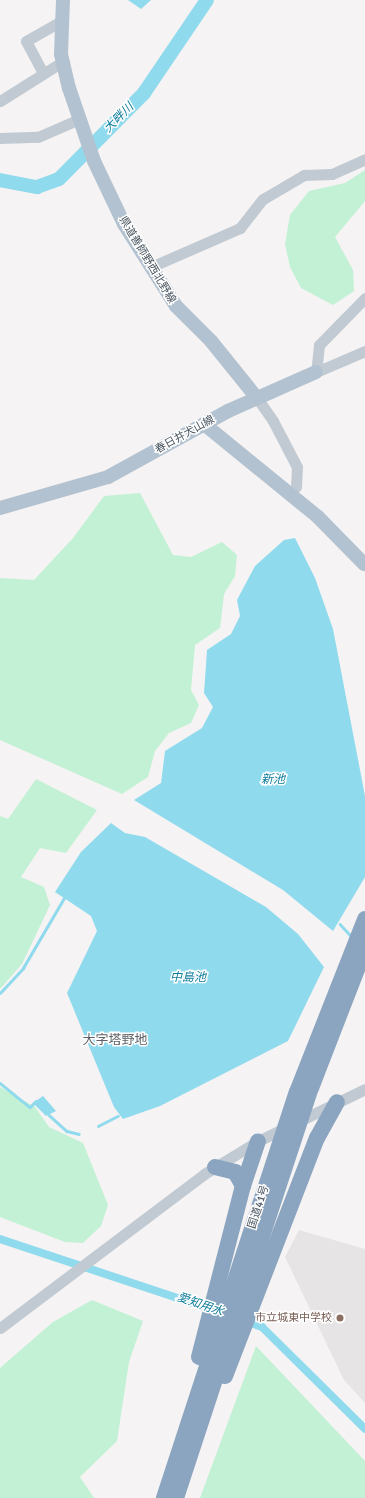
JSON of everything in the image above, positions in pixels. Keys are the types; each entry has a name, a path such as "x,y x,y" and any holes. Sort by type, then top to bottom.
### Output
{"highway":[{"name":"国道41号","path":"176,1498 184,1455 218,1348 247,1284 282,1157 304,1090 365,919"},
{"name":"国道41号","path":"319,1050 365,949"},
{"path":"184,1455 218,1348 316,1138 336,1102"},
{"path":"304,1118 312,1124 316,1138"},
{"path":"218,1348 218,1278 243,1186 258,1141"},
{"path":"215,1167 235,1172 243,1186"},
{"name":"国道41号","path":"164,1498 184,1455"}],"main road":[{"name":"県道善師野西北野線","path":"63,0 61,21 62,62 85,138 94,161 124,224 153,266 176,306 211,341 257,398"},
{"name":"春日井犬山線","path":"0,508 108,477 209,422 257,398 316,372"},
{"path":"209,422 296,487 331,522 365,565"},
{"path":"209,422 318,517 365,565"}],"street":[{"path":"42,73 26,41 61,21"},
{"path":"0,101 42,73 62,62"},
{"path":"0,138 38,136 79,119"},
{"path":"153,266 240,228 263,199 304,175 332,174 365,159"},
{"path":"316,372 319,346 365,298"},
{"name":"春日井犬山線","path":"316,372 365,351"},
{"name":"県道善師野西北野線","path":"257,398 286,444 297,467 296,487"},
{"path":"0,1328 215,1167 258,1141 365,1089"}],"shaded area":[{"name":"市立城東中学校","path":"299,1230 365,1249 365,1403 344,1380 285,1257"}],"green space":[{"path":"365,170 365,201 335,237 353,270 354,291 333,305 301,288 290,267 285,244 290,215 309,191 345,183"},
{"path":"140,493 173,555 191,557 222,542 237,555 235,576 224,594 220,628 195,645 191,690 199,705 191,723 169,733 155,751 148,777 122,794 0,740 0,578 34,580 73,538 104,496"},
{"path":"36,779 97,810 66,853 40,848 21,877 44,887 50,905 22,964 0,989 0,816 8,819"},
{"path":"0,1087 35,1107 49,1127 83,1143 108,1205 101,1226 83,1243 65,1242 0,1217"},
{"path":"92,1300 143,1321 129,1362 117,1441 80,1477 94,1498 0,1498 0,1368 53,1322"},
{"path":"256,1346 365,1461 365,1498 200,1498"}],"water":[{"path":"128,0 151,0 141,9"},
{"name":"新池","path":"295,538 315,578 333,629 365,796 365,877 333,931 283,890 134,800 161,783 165,751 202,728 213,707 204,693 207,650 231,634 240,616 237,600 255,566 284,540"},
{"name":"中島池","path":"111,823 125,833 145,837 266,907 298,934 324,967 288,1041 160,1106 123,1119 114,1107 67,993 97,931 91,916 55,892 81,852"},
{"path":"43,1096 56,1111 46,1116 33,1103"}],"waterway":[{"name":"大畔川","path":"0,180 37,187 59,179 144,93 207,0"},
{"path":"0,993 23,968 64,898"},
{"path":"340,924 352,937"},
{"path":"0,1083 30,1107 36,1101"},
{"path":"49,1115 67,1131 79,1134"},
{"path":"98,1126 118,1116"},
{"name":"愛知用水","path":"0,1239 213,1310"},
{"name":"愛知用水","path":"244,1321 262,1327 365,1429"}],"place":[{"name":"市立城東中学校","path":"340,1318"}],"district":[{"name":"大字塔野地","path":"115,1040"}]}
